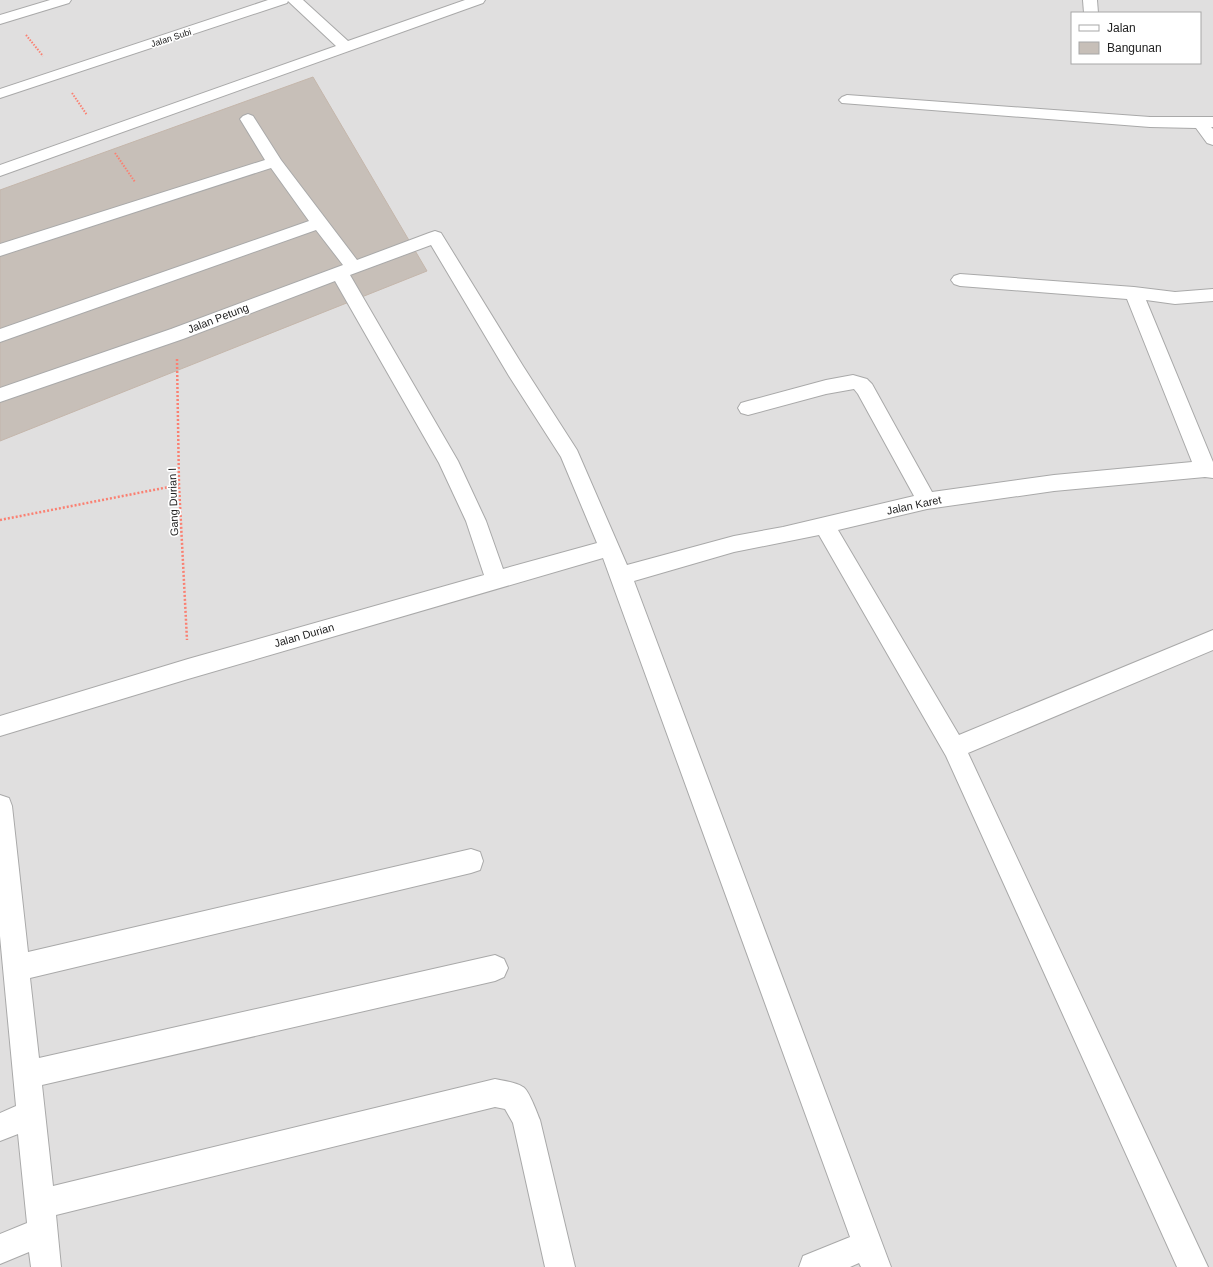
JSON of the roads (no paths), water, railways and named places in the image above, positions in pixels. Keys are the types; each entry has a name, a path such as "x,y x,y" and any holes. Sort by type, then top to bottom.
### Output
{"street":[{"path":"0,20 64,0"},
{"name":"Jalan Subi","path":"0,94 282,0"},
{"path":"295,0 346,48"},
{"path":"436,0 448,11"},
{"path":"0,171 478,0"},
{"path":"1090,0 1091,12"},
{"path":"847,100 1150,122 1207,123 1213,140"},
{"path":"248,119 274,162 319,223 346,269 448,461 476,521 496,580"},
{"path":"0,250 274,162"},
{"path":"0,336 319,223"},
{"name":"Jalan Petung","path":"0,396 177,334 346,269 435,237 516,371 570,455 608,548"},
{"path":"960,280 1134,293 1175,298 1213,295"},
{"path":"1134,293 1209,470"},
{"path":"748,408 826,386 852,382 860,384 865,389 927,501"},
{"name":"Jalan Karet","path":"621,576 734,544 927,501 1054,483 1209,470"},
{"path":"824,525 954,748 1194,1267"},
{"path":"608,548 621,576 872,1256 814,1267"},
{"name":"Jalan Durian","path":"0,726 188,668 608,548"},
{"path":"954,748 1213,640"},
{"path":"0,806 5,908 17,968 46,1267"},
{"path":"17,968 471,862"},
{"path":"28,1074 496,968"},
{"path":"0,1249 42,1217 496,1093 514,1097 526,1120 560,1267"},
{"path":"0,1127 31,1114"}]}
